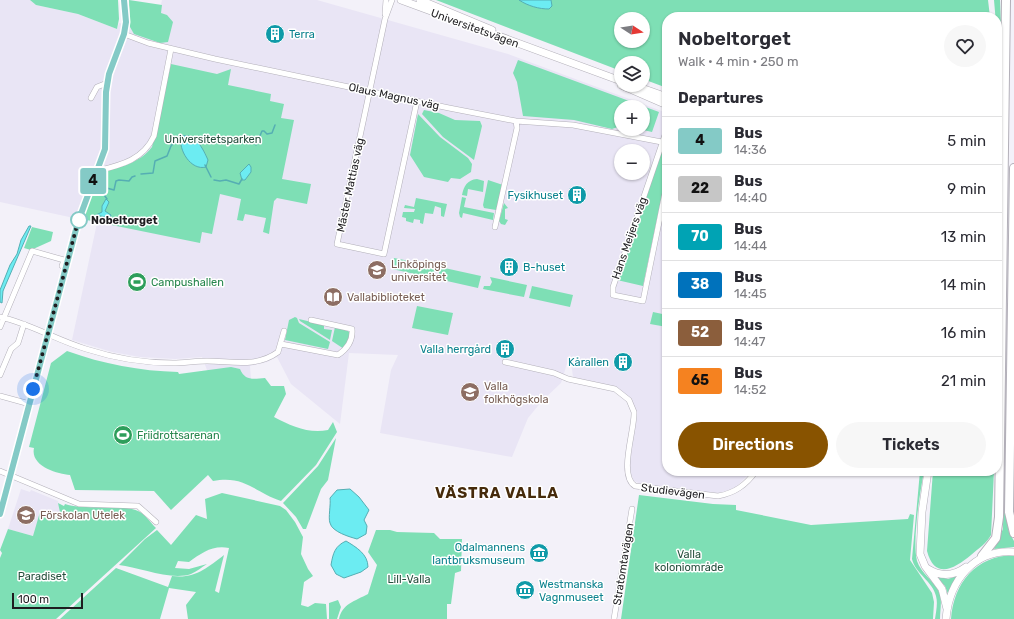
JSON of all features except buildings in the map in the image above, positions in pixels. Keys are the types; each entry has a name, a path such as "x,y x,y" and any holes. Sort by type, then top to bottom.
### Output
{"highway":[{"path":"1002,295 1006,0"},
{"path":"1014,168 1009,512 1014,533"},
{"path":"982,556 996,538 999,517 1000,476"}],"main road":[{"name":"Universitetsvägen","path":"401,0 614,79"},
{"name":"Universitetsvägen","path":"420,0 549,55"},
{"name":"Universitetsvägen","path":"593,72 614,82"},
{"path":"650,91 662,95"},
{"name":"Universitetsvägen","path":"637,92 662,103"},
{"path":"927,476 920,543 922,559 926,568 942,589 947,609"},
{"path":"926,568 936,573 948,575 960,571 982,556 999,552 1014,552"},
{"path":"946,619 947,609 958,582 972,563"}],"street":[{"path":"0,514 79,218 105,149 104,108 107,83 124,34 126,22 124,0"},
{"name":"Mäster Mattias väg","path":"386,0 384,19 337,244 384,254 417,101"},
{"name":"Mäster Mattias väg","path":"384,19 392,0"},
{"name":"Olaus Magnus väg","path":"124,34 148,43 171,49 516,121 573,125 662,141"},
{"path":"97,171 136,158 150,144 154,136 171,49"},
{"path":"91,98 98,87 107,83"},
{"path":"495,227 517,128 516,121"},
{"name":"Hans Meijers väg","path":"662,150 613,287 612,295 643,301 662,208"},
{"path":"0,327 2,318 32,251 64,260 62,266"},
{"path":"2,318 24,324 93,351 129,360 159,363 206,361 254,363 267,359 278,352 284,331"},
{"path":"281,344 338,355 347,348 352,335 352,329 311,320"},
{"path":"0,375 11,350 18,343 24,324"},
{"name":"Studievägen","path":"505,362 554,373 568,379 615,389 624,394 631,403 634,412 627,469 630,481 635,486 718,496 729,494 740,488 751,476"},
{"path":"0,396 26,403"},
{"path":"0,471 79,504 138,506 156,522"},
{"name":"Stratomtavägen","path":"614,619 632,509"}],"shaded area":[{"name":"Linköpings universitet","path":"0,0 30,0 36,5 78,14 117,29 119,23 155,31 162,0 317,0 508,54 632,100 614,100 614,136 650,136 650,107 662,111 662,476 747,476 735,488 719,493 646,486 634,481 630,472 630,462 637,417 632,399 617,387 573,377 570,354 561,383 542,401 528,418 512,457 380,433 391,370 398,355 349,353 340,424 291,384 277,357 267,362 250,366 252,394 217,396 202,357 175,359 140,357 112,352 72,340 97,223 0,202"},
{"name":"Förskolan Utelek","path":"21,489 30,492 31,490 58,501 61,517 33,536 8,529"}],"green space":[{"path":"30,0 118,0 119,19 117,29 78,14 36,5"},
{"path":"129,0 162,5 161,13 167,15 173,22 168,42 160,43 134,34 130,27"},
{"path":"436,0 988,0 989,12 662,12 662,86 650,82 650,56 614,56 614,68"},
{"path":"994,0 1000,0 1000,12 995,12"},
{"path":"518,60 626,100 614,100 614,128 612,129 574,120 523,116 517,82 513,73"},
{"name":"Universitetsparken","path":"171,64 217,74 231,69 228,85 271,94 270,101 284,104 281,118 294,120 282,179 311,184 307,204 277,198 274,201 269,234 263,232 266,218 245,214 243,221 237,220 241,199 220,194 212,234 202,232 200,243 82,219 100,173 135,161 147,153 152,147"},
{"path":"650,109 659,112 652,132 650,132"},
{"path":"424,110 439,113 455,120 480,121 482,126 474,160 443,137 422,114"},
{"path":"418,114 440,137 468,158 472,164 471,172 460,179 451,178 448,182 424,177 410,155"},
{"path":"662,150 662,195 643,286 617,280"},
{"path":"477,179 484,181 483,192 468,189 467,196 462,195 466,184"},
{"path":"488,180 503,185 496,210 484,208 483,205"},
{"path":"462,197 466,198 464,207 494,213 493,220 463,213 462,218 460,217 459,213"},
{"path":"416,198 447,204 444,217 441,216 441,208 435,206 433,214 425,213 423,224 420,223 420,220 414,219 413,223 406,221 406,218 402,217 403,212 414,212 415,209 404,208 405,205 414,207"},
{"path":"504,203 508,208 505,209 505,219 508,220 505,225 501,224 499,221"},
{"path":"32,227 53,232 51,241 31,250 24,248"},
{"path":"394,258 435,266 433,278 392,269"},
{"path":"440,267 481,276 478,288 438,279"},
{"path":"490,277 527,285 524,297 483,289 484,286 490,286 492,282"},
{"path":"532,286 573,295 570,307 529,298"},
{"path":"417,306 453,313 448,335 412,328"},
{"path":"653,312 662,314 662,326 650,324"},
{"path":"295,317 299,323 330,342 328,349 285,340 289,320"},
{"path":"299,319 324,325 324,329 332,330 330,340 300,321"},
{"path":"335,327 350,333 350,337 344,349 332,341"},
{"name":"Friidrottsarenan","path":"67,351 94,360 122,366 178,372 179,374 231,367 240,369 244,376 253,379 265,378 271,386 284,386 286,394 274,417 294,426 314,431 328,430 333,422 337,432 316,465 281,501 241,482 233,480 213,481 208,475 171,510 154,491 75,490 70,475 52,471 40,464 36,460 34,448 29,447 51,363"},
{"path":"1004,429 1007,429 1006,517 1009,532 1014,541 1014,547 994,549 1003,529"},
{"path":"336,438 328,480 321,489 306,529 303,529 296,517 283,503 318,466"},
{"path":"920,476 923,476 915,541 917,561 925,574 938,589 940,594 940,619 935,619 937,602 934,591 917,569 912,559"},
{"path":"933,476 994,476 991,535 985,543 965,560 946,569 940,569 935,566 927,551"},
{"path":"222,493 280,506 286,510 295,522 303,537 301,554 313,576 304,582 301,605 308,607 315,603 326,604 327,619 188,619 186,605 196,592 169,588 160,619 60,619 116,568 168,587 172,576 174,576 119,565 145,539 157,530 171,545 196,515 207,519 205,499","holes":["223,547 229,548 219,593 215,591 224,555 200,572 183,576 191,574 207,564 189,569 175,568 178,561 189,562 212,549"]},
{"name":"Valla koloniområde","path":"639,495 713,504 736,505 736,510 811,525 908,519 910,514 914,515 910,560 932,593 934,602 933,619 621,619"},
{"name":"Paradiset","path":"58,503 64,506 65,504 83,507 113,507 131,509 143,514 156,528 56,619 0,619 0,558 2,553 0,550 8,529 33,536 40,512 61,517"},
{"name":"Lill-Valla","path":"376,530 434,533 440,539 462,539 461,571 455,573 451,604 447,604 447,619 339,619 346,606 368,594 377,565 368,552"},
{"path":"1014,555 1014,619 951,619 957,594 962,583 969,574 978,566 989,560"},
{"path":"936,576 948,579 957,576 948,594 945,586"},
{"path":"338,600 341,607 337,619 329,619 329,603"}],"water":[{"path":"519,0 551,0 552,6 549,9 537,8"},
{"path":"181,136 195,139 204,151 208,160 206,167 195,166 191,163 184,153"},
{"path":"249,164 251,167 251,172 245,180 242,180 240,173"},
{"path":"106,199 109,202 105,211 111,215 110,218 96,215 102,212 102,206"},
{"path":"29,226 31,226 3,291 2,303 0,302 0,290 10,265 17,254 21,240"},
{"path":"350,489 359,497 369,510 364,520 367,526 366,534 357,539 334,529 329,521 330,498 337,490"},
{"path":"346,541 357,548 364,555 368,567 361,572 344,578 336,574 331,565 335,550 339,545"}],"waterway":[{"path":"256,145 262,131 267,134 272,133 275,125"},
{"path":"141,174 153,173 155,161 167,156 171,146 177,139 182,139"},
{"path":"205,165 211,177"},
{"path":"107,199 102,192 103,187 114,190 116,181 129,181 135,176"},
{"path":"214,180 226,180 239,184 242,179"}],"bus line":[{"name":"4","path":"0,514 78,222 105,149 106,134 104,108 107,83 124,34 126,22 124,0"}],"place":[{"name":"Terra","path":"275,34"},
{"name":"Fysikhuset","path":"577,195"},
{"name":"Nobeltorget","path":"79,220"},
{"name":"B-huset","path":"509,267"},
{"name":"Linköpings universitet","path":"377,270"},
{"name":"Campushallen","path":"137,282"},
{"name":"Vallabiblioteket","path":"333,297"},
{"name":"Valla herrgård","path":"505,349"},
{"name":"Kårallen","path":"623,362"},
{"name":"Valla folkhögskola","path":"470,392"},
{"name":"Friidrottsarenan","path":"123,435"},
{"name":"Förskolan Utelek","path":"26,515"},
{"name":"Odalmannens lantbruksmuseum","path":"539,553"},
{"name":"Westmanska Vagnmuseet","path":"525,590"}],"district":[{"name":"VÄSTRA VALLA","path":"497,493"}],"route":[{"path":"33,389 79,218 79,220"}]}
